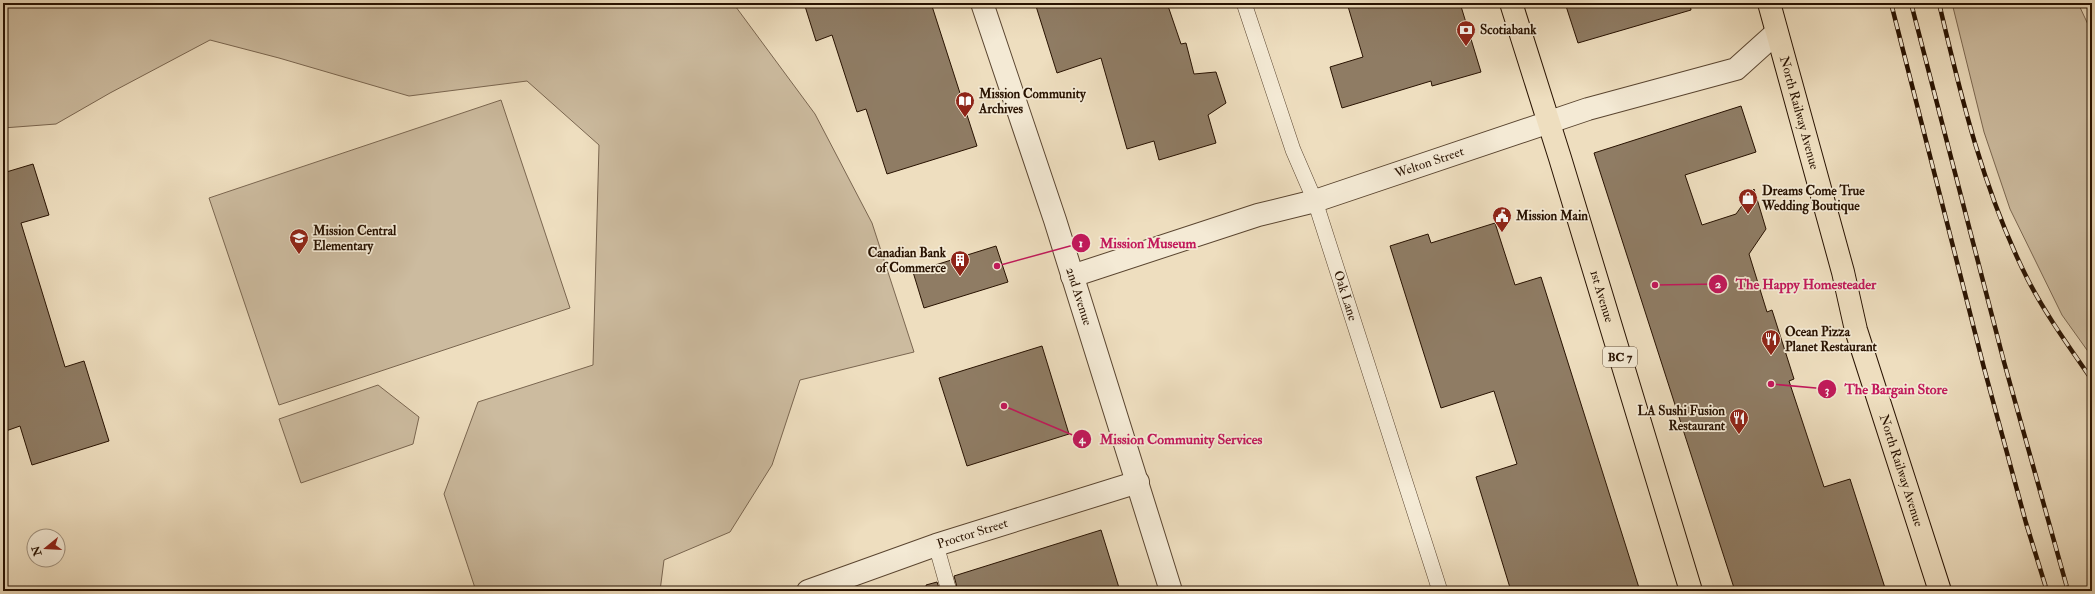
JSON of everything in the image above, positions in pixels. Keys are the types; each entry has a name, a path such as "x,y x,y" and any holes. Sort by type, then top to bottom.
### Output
{"main road":[{"name":"1st Avenue","path":"1511,3 1691,591"},
{"name":"North Railway Avenue","path":"1769,3 1776,33 1843,272 1856,330 1940,591"}],"street":[{"name":"2nd Avenue","path":"982,3 1055,220 1171,591"},
{"name":"Welton Street","path":"1072,276 1258,216 1316,201 1548,124 1588,109 1736,69 1776,33"},
{"name":"Proctor Street","path":"808,591 936,545 1138,482"}],"lane":[{"name":"Oak Lane","path":"1244,3 1293,150 1316,201 1440,591"},
{"path":"936,545 949,591"}],"shaded area":[{"path":"3,3 733,3 815,114 872,223 914,352 800,380 772,465 730,532 664,560 660,591 476,591 444,494 478,402 593,365 599,145 527,81 409,96 279,58 210,40 110,93 56,124 3,128"},
{"path":"1952,3 2078,3 2092,33 2092,357 2062,315 2010,209 1984,132"},
{"path":"501,100 570,308 279,405 209,198"},
{"path":"378,385 419,417 413,444 301,483 279,419"}],"building":[{"path":"804,3 931,3 977,146 887,174 866,109 857,112 832,35 816,41"},
{"path":"1035,3 1167,3 1181,44 1186,43 1194,74 1216,72 1226,103 1208,115 1216,143 1159,160 1154,141 1127,149 1101,58 1057,73"},
{"path":"1347,3 1460,3 1481,72 1432,86 1431,81 1342,108 1330,67 1363,57"},
{"path":"1565,3 1690,3 1691,10 1578,43"},
{"path":"1741,106 1756,152 1685,175 1702,225 1736,214 1754,189 1766,229 1749,254 1767,312 1772,310 1794,379 1789,381 1824,487 1850,479 1886,591 1735,591 1594,153"},
{"path":"33,164 49,215 21,223 65,367 84,361 109,441 32,465 20,426 3,432 3,173"},
{"path":"1495,223 1515,285 1541,277 1640,591 1511,591 1476,477 1517,464 1494,391 1441,408 1390,246 1428,234 1431,243"},
{"name":"Canadian Bank of Commerce","path":"996,246 1008,282 924,308 913,272"},
{"path":"1042,346 1069,434 967,466 939,378"},
{"path":"1101,530 1120,591 958,591 954,576"},
{"path":"937,582 940,591 927,591 926,585"}],"railway":[{"path":"1891,3 1984,368 2026,523 2047,591"},
{"path":"1911,3 2004,362 2068,591"},
{"path":"1939,3 1975,144 1986,179 2012,247 2042,306 2092,380"}],"place":[{"name":"Scotiabank","path":"1466,47"},
{"name":"Mission Community Archives","path":"965,118"},
{"name":"Dreams Come True Wedding Boutique","path":"1748,215"},
{"name":"Mission Main","path":"1502,233"},
{"name":"Mission Central Elementary","path":"299,255"},
{"name":"Mission Museum","path":"997,266"},
{"name":"Canadian Bank of Commerce","path":"960,277"},
{"name":"The Happy Homesteader","path":"1655,285"},
{"name":"Ocean Pizza Planet Restaurant","path":"1771,356"},
{"name":"The Bargain Store","path":"1771,384"},
{"name":"Mission Community Services","path":"1004,406"},
{"name":"LA Sushi Fusion Restaurant","path":"1739,435"}]}
